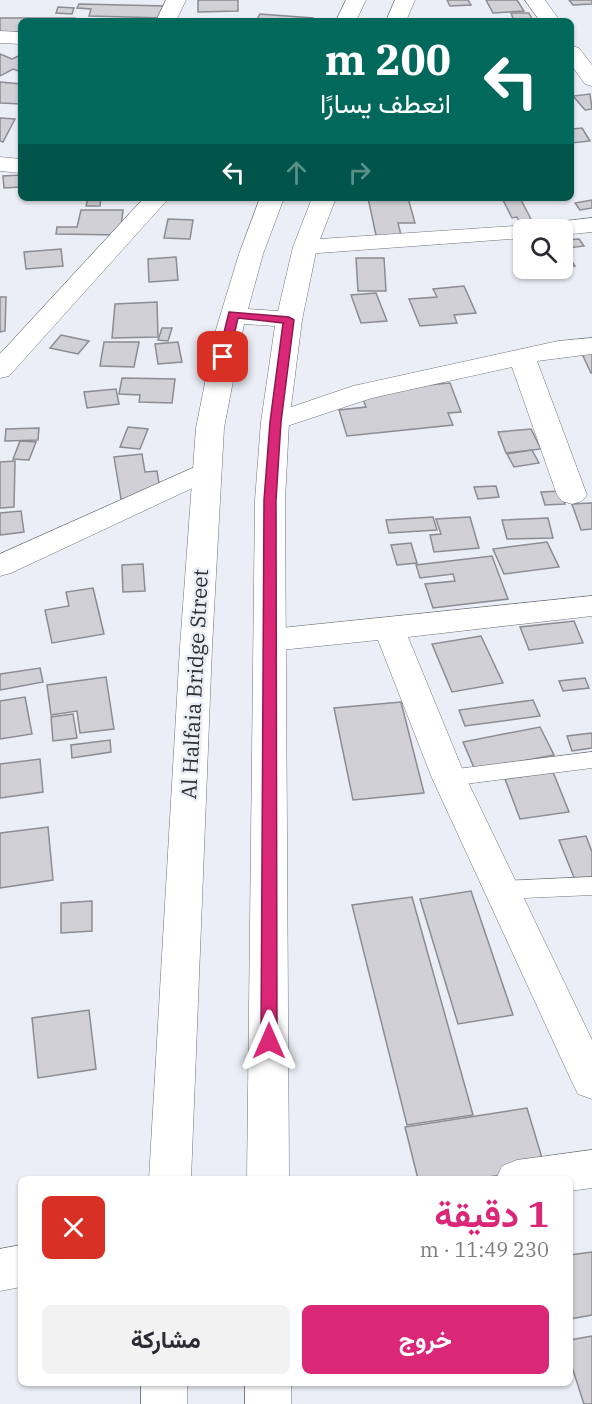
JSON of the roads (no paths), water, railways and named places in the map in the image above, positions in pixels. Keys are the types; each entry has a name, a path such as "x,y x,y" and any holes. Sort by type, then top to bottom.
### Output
{"main road":[{"path":"167,18 176,0"},
{"path":"347,18 356,0"},
{"path":"397,18 405,0"},
{"path":"536,0 548,18"},
{"path":"0,37 18,38"},
{"path":"581,58 592,81"},
{"path":"0,164 18,166"},
{"path":"0,370 154,201"},
{"name":"Al Halfaia Bridge Street","path":"170,1176 210,428 233,315 283,255 273,201"},
{"path":"268,1176 270,500 275,422 289,320 283,255 322,201"},
{"path":"573,227 592,225"},
{"path":"283,255 513,232"},
{"path":"233,315 289,320"},
{"path":"275,422 363,392 558,349 592,346"},
{"path":"522,357 572,495"},
{"path":"0,566 206,471"},
{"path":"271,640 592,606"},
{"path":"389,628 449,778 592,1082"},
{"path":"540,1176 592,1169"},
{"path":"0,1269 18,1266"},
{"path":"164,1386 164,1404"},
{"path":"268,1386 268,1404"}],"lane":[{"path":"449,778 592,760"},
{"path":"501,890 592,886"}]}
